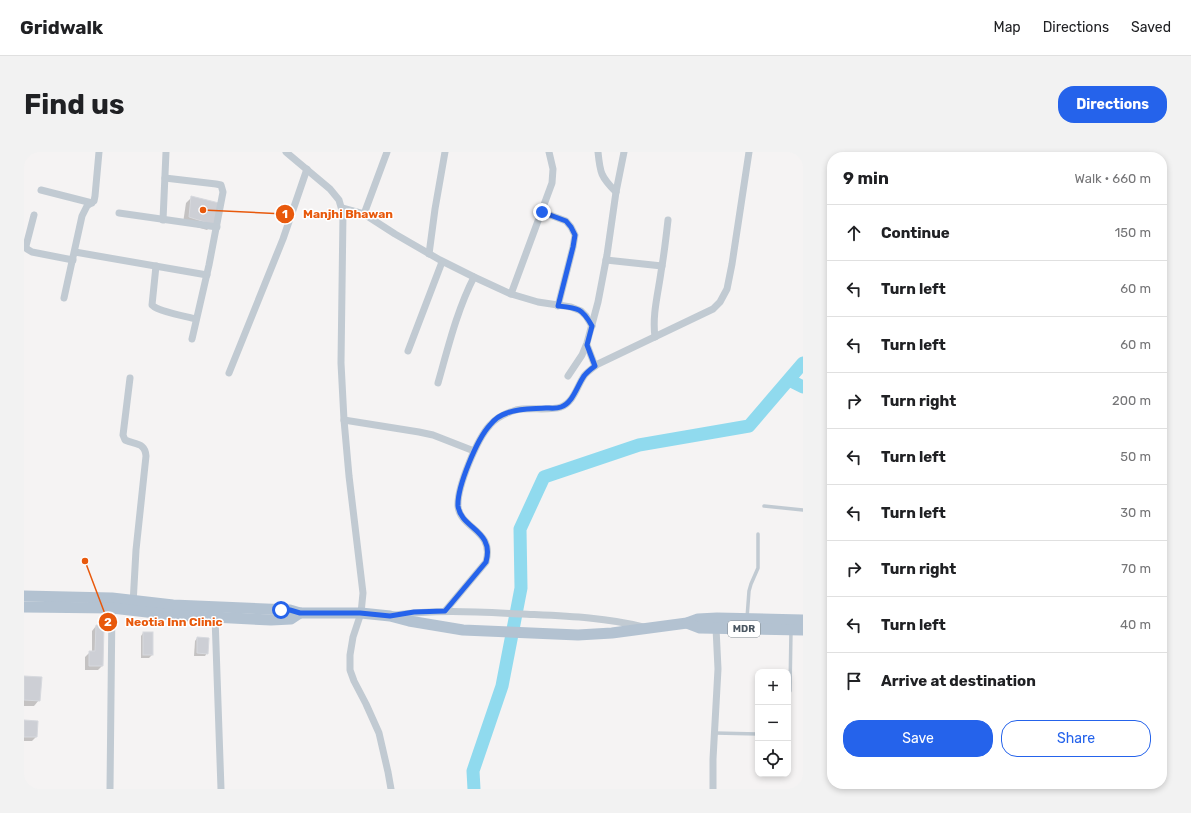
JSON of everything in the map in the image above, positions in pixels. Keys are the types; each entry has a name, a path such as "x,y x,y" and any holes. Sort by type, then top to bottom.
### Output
{"main road":[{"name":"MDR","path":"24,596 112,603 173,610 271,614 291,619 300,613 360,613 390,616 409,621 463,630 578,635 612,633 687,623 698,619 803,620"},
{"name":"MDR","path":"24,606 112,603"},
{"name":"MDR","path":"191,610 215,617 241,613"},
{"name":"MDR","path":"687,623 700,628 803,630"}],"street":[{"path":"64,298 85,208 94,201 99,152"},
{"path":"163,220 166,152"},
{"path":"286,152 330,189 339,200 343,214 341,363 344,420 363,593 360,613 353,637 350,655 350,670 379,733 391,789"},
{"path":"364,214 387,152"},
{"path":"429,254 445,152"},
{"path":"511,294 552,183 554,169 549,152"},
{"path":"598,152 602,175 606,183 616,192"},
{"path":"568,376 587,345 592,326 606,260 616,192 624,152"},
{"path":"445,611 486,562 488,554 487,545 484,538 461,515 458,505 462,480 474,451 489,426 497,418 518,409 561,407 569,402 584,376 595,366 713,310 720,302 727,289 749,152"},
{"path":"229,373 283,239 307,169"},
{"path":"165,178 221,185 223,192 207,275 192,339"},
{"path":"41,190 92,202"},
{"path":"342,208 364,214 442,262 511,294 538,302 571,307 581,311 592,326"},
{"path":"542,212 566,221 575,235 558,306"},
{"path":"119,213 217,227"},
{"path":"34,215 25,243 27,249 30,251 73,260"},
{"path":"655,337 654,322 668,220"},
{"path":"74,252 207,275"},
{"path":"606,260 662,266"},
{"path":"408,351 442,262"},
{"path":"156,266 153,307 196,319"},
{"path":"438,383 450,341 464,300 474,277"},
{"path":"587,345 595,366"},
{"path":"130,378 123,435 124,440 139,444 146,450 136,550 133,606"},
{"path":"344,420 412,430 433,435 474,451"},
{"path":"110,789 112,603"},
{"path":"390,616 414,612 445,611 578,617 625,622 649,628"},
{"path":"215,617 221,789"},
{"path":"713,789 718,669 716,628"}],"lane":[{"path":"764,506 803,510"},
{"path":"747,619 751,584 758,568 758,534"},
{"path":"790,669 791,630"},
{"path":"715,733 755,734"}],"building":[{"path":"191,196 219,203 214,225 189,217"},
{"path":"96,625 104,626 103,666 89,666 89,651 95,651"},
{"path":"143,632 153,632 153,655 143,655"},
{"path":"197,637 209,638 208,654 197,653"},
{"path":"24,676 42,677 40,701 24,700"},
{"path":"24,720 38,721 37,737 24,737"}],"waterway":[{"path":"474,789 473,771 502,686 521,588 520,529 544,477 639,445 749,426 803,363"},
{"path":"789,380 803,387"}],"place":[{"name":"Manjhi Bhawan","path":"203,210"},
{"name":"Neotia Inn Clinic","path":"85,561"}],"route":[{"path":"281,610 290,610 300,613 360,613 390,616 414,612 445,611 486,562 488,554 487,545 484,538 461,515 458,505 462,480 474,451 489,426 497,418 506,413 518,409 561,407 569,402 584,376 595,366 587,345 592,326 586,316 581,311 571,307 558,306 575,235 566,221 542,212"}]}
